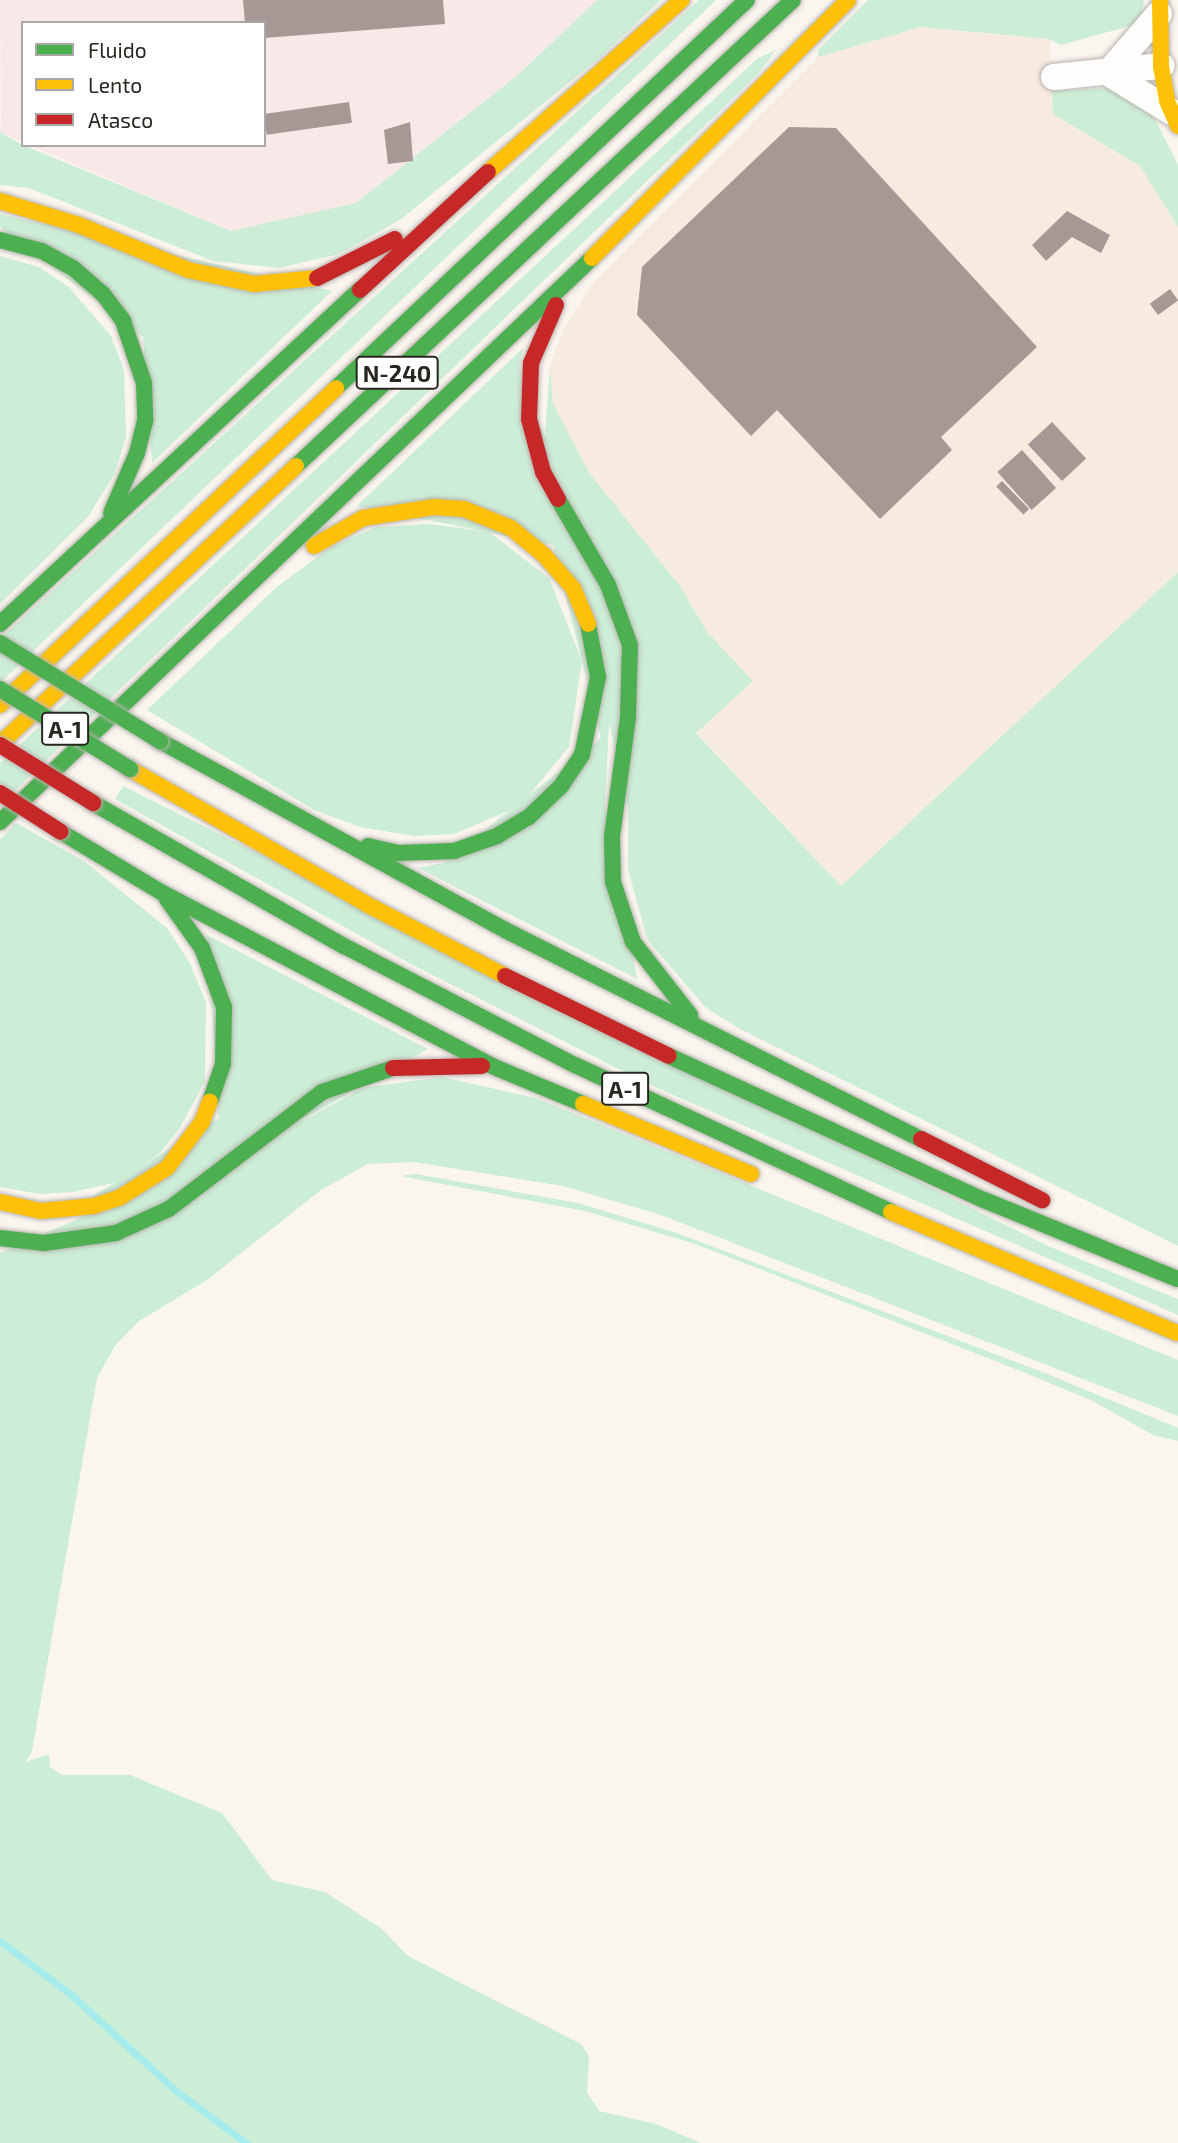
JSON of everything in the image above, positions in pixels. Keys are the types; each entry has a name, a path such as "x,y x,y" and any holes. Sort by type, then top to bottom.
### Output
{"main road":[{"path":"0,624 448,208 682,0"},
{"name":"N-240","path":"0,705 747,0"},
{"name":"N-240","path":"0,745 793,0"},
{"path":"0,822 562,289 848,0"},
{"path":"1160,7 1161,66 1175,119"},
{"path":"0,201 79,225 188,270 254,284 286,284 326,276 448,208"},
{"path":"0,240 42,251 73,268 103,294 123,321 133,346 144,383 145,421 137,453 102,530"},
{"path":"562,289 531,363 529,419 543,472 608,584 630,645 628,718 612,836 613,882 633,943 703,1029"},
{"path":"263,575 363,518 434,508 464,509 511,528 544,555 572,588 593,634 598,677 582,755 561,786 529,817 497,836 454,851 398,853 335,838"},
{"path":"0,643 160,741 335,838 1062,1212 1157,1270"},
{"name":"A-1","path":"0,689 130,769 374,908 596,1023 984,1200 1178,1279"},
{"name":"A-1","path":"0,745 93,803 344,946 575,1065 861,1200 1178,1333"},
{"path":"0,793 161,892 494,1067 771,1182"},
{"path":"0,1202 41,1211 94,1206 119,1198 167,1168 202,1122 223,1064 224,1007 202,948 161,892"},
{"path":"0,1238 80,1241 146,1222 169,1209 284,1117 322,1092 364,1074 405,1065 494,1067"},
{"path":"808,1193 861,1200"}],"street":[{"path":"1108,72 1160,7"},
{"path":"1054,77 1161,66"},
{"path":"1108,72 1175,119"}],"shaded area":[{"path":"0,0 597,0 520,73 356,203 231,231 34,147 266,147 266,21 21,21 21,141 1,133"},
{"path":"921,27 1050,39 1053,114 1140,166 1178,227 1178,572 841,886 696,732 752,681 707,632 680,586 590,474 553,404 550,365 563,330 592,284 818,57"}],"green space":[{"path":"597,0 661,0 603,55 400,220 339,254 279,268 213,261 29,188 0,185 0,126 1,133 21,144 21,147 28,147 231,231 356,203 520,73"},
{"path":"699,0 716,0 0,683 0,639"},
{"path":"868,0 1144,0 1140,23 1061,45 1049,39 921,27 818,57 818,50"},
{"path":"776,50 757,75 0,805 0,763 758,58"},
{"path":"1106,88 1132,99 1155,119 1178,165 1178,227 1140,166 1053,114 1052,91"},
{"path":"0,214 332,291 152,463 143,337 0,227"},
{"path":"0,256 39,267 69,287 111,336 124,370 126,437 115,473 88,517 0,604"},
{"path":"523,348 519,368 614,619 605,807 637,979 418,868 443,863 601,738 553,545 357,506"},
{"path":"550,365 553,404 590,474 680,586 707,632 753,681 696,733 841,886 1178,572 1178,1246 740,1029 706,1008 647,939 628,869 628,808 545,437"},
{"path":"430,524 489,532 549,578 582,661 569,747 520,806 454,834 414,836 360,827 314,810 147,710 278,586 331,547 376,527"},
{"path":"123,786 1048,1246 1178,1299 1178,1315 648,1084 409,963 115,799"},
{"path":"16,823 84,861 167,928 190,963 206,1003 205,1081 180,1128 159,1154 118,1182 73,1192 40,1194 0,1187 0,840"},
{"path":"207,935 428,1049 174,1192 56,1219 219,1118"},
{"path":"442,1077 536,1098 1178,1360 1178,1416 661,1215 563,1186 414,1162 368,1164 321,1190 207,1280 139,1321 115,1346 97,1378 32,1751 26,1762 49,1754 50,1767 62,1775 130,1775 222,1813 272,1880 325,1892 382,1929 408,1956 581,2044 589,2056 587,2092 599,2111 656,2124 701,2143 0,2143 0,1253 308,1118 362,1088"},
{"path":"416,1174 578,1203 677,1233 1045,1373 1178,1428 1178,1441 1153,1435 1091,1400 998,1362 695,1244 585,1211 400,1176"}],"building":[{"path":"243,0 443,0 445,24 266,38 266,21 245,21"},
{"path":"349,102 352,123 267,135 266,114"},
{"path":"410,122 413,161 388,164 384,130"},
{"path":"789,127 836,128 1037,347 941,437 952,450 880,519 777,410 751,436 637,315 642,267"},
{"path":"1067,211 1110,235 1101,253 1072,237 1046,261 1032,245"},
{"path":"1170,289 1178,300 1158,315 1150,304"},
{"path":"1052,422 1086,459 1062,481 1028,445"},
{"path":"1022,450 1056,488 1032,510 997,472"},
{"path":"1002,481 1029,509 1023,515 996,487"}],"waterway":[{"path":"0,1941 75,1998 175,2090 246,2143"}],"traffic: fast":[{"path":"336,388 747,0"},
{"path":"296,466 793,0"},
{"path":"0,240 42,251 73,268 103,294 123,321 144,383 145,421 137,453 111,513"},
{"path":"0,822 592,258"},
{"path":"0,624 360,290"},
{"path":"558,499 608,585 630,645 628,718 612,836 613,882 633,942 690,1015"},
{"path":"368,846 398,853 454,851 497,836 529,817 561,786 582,755 598,677 588,624"},
{"path":"0,643 160,741"},
{"path":"0,689 130,769"},
{"path":"160,741 505,930 921,1139"},
{"path":"93,803 344,946 575,1065 891,1212"},
{"path":"61,832 161,892 494,1067 583,1104"},
{"path":"167,899 202,948 224,1007 223,1064 210,1101"},
{"path":"669,1056 984,1200 1178,1279"},
{"path":"0,1238 44,1243 116,1233 169,1209 322,1092 393,1068"}],"traffic: slow":[{"path":"488,172 682,0"},
{"path":"592,258 848,0"},
{"path":"1160,0 1161,66 1167,101 1178,126"},
{"path":"0,201 79,225 188,270 254,284 317,278"},
{"path":"0,705 336,388"},
{"path":"0,744 296,466"},
{"path":"314,546 363,518 434,507 464,509 511,528 544,555 573,588 588,624"},
{"path":"130,769 374,908 505,976"},
{"path":"0,1202 41,1211 94,1206 119,1198 167,1168 202,1122 210,1101"},
{"path":"583,1104 751,1174"},
{"path":"891,1212 1178,1333"}],"traffic: jam":[{"path":"360,290 488,172"},
{"path":"317,278 395,239"},
{"path":"556,305 531,363 529,419 543,472 558,499"},
{"path":"0,745 93,803"},
{"path":"0,793 61,832"},
{"path":"505,976 669,1056"},
{"path":"393,1068 482,1066"},
{"path":"921,1139 1042,1200"}]}
